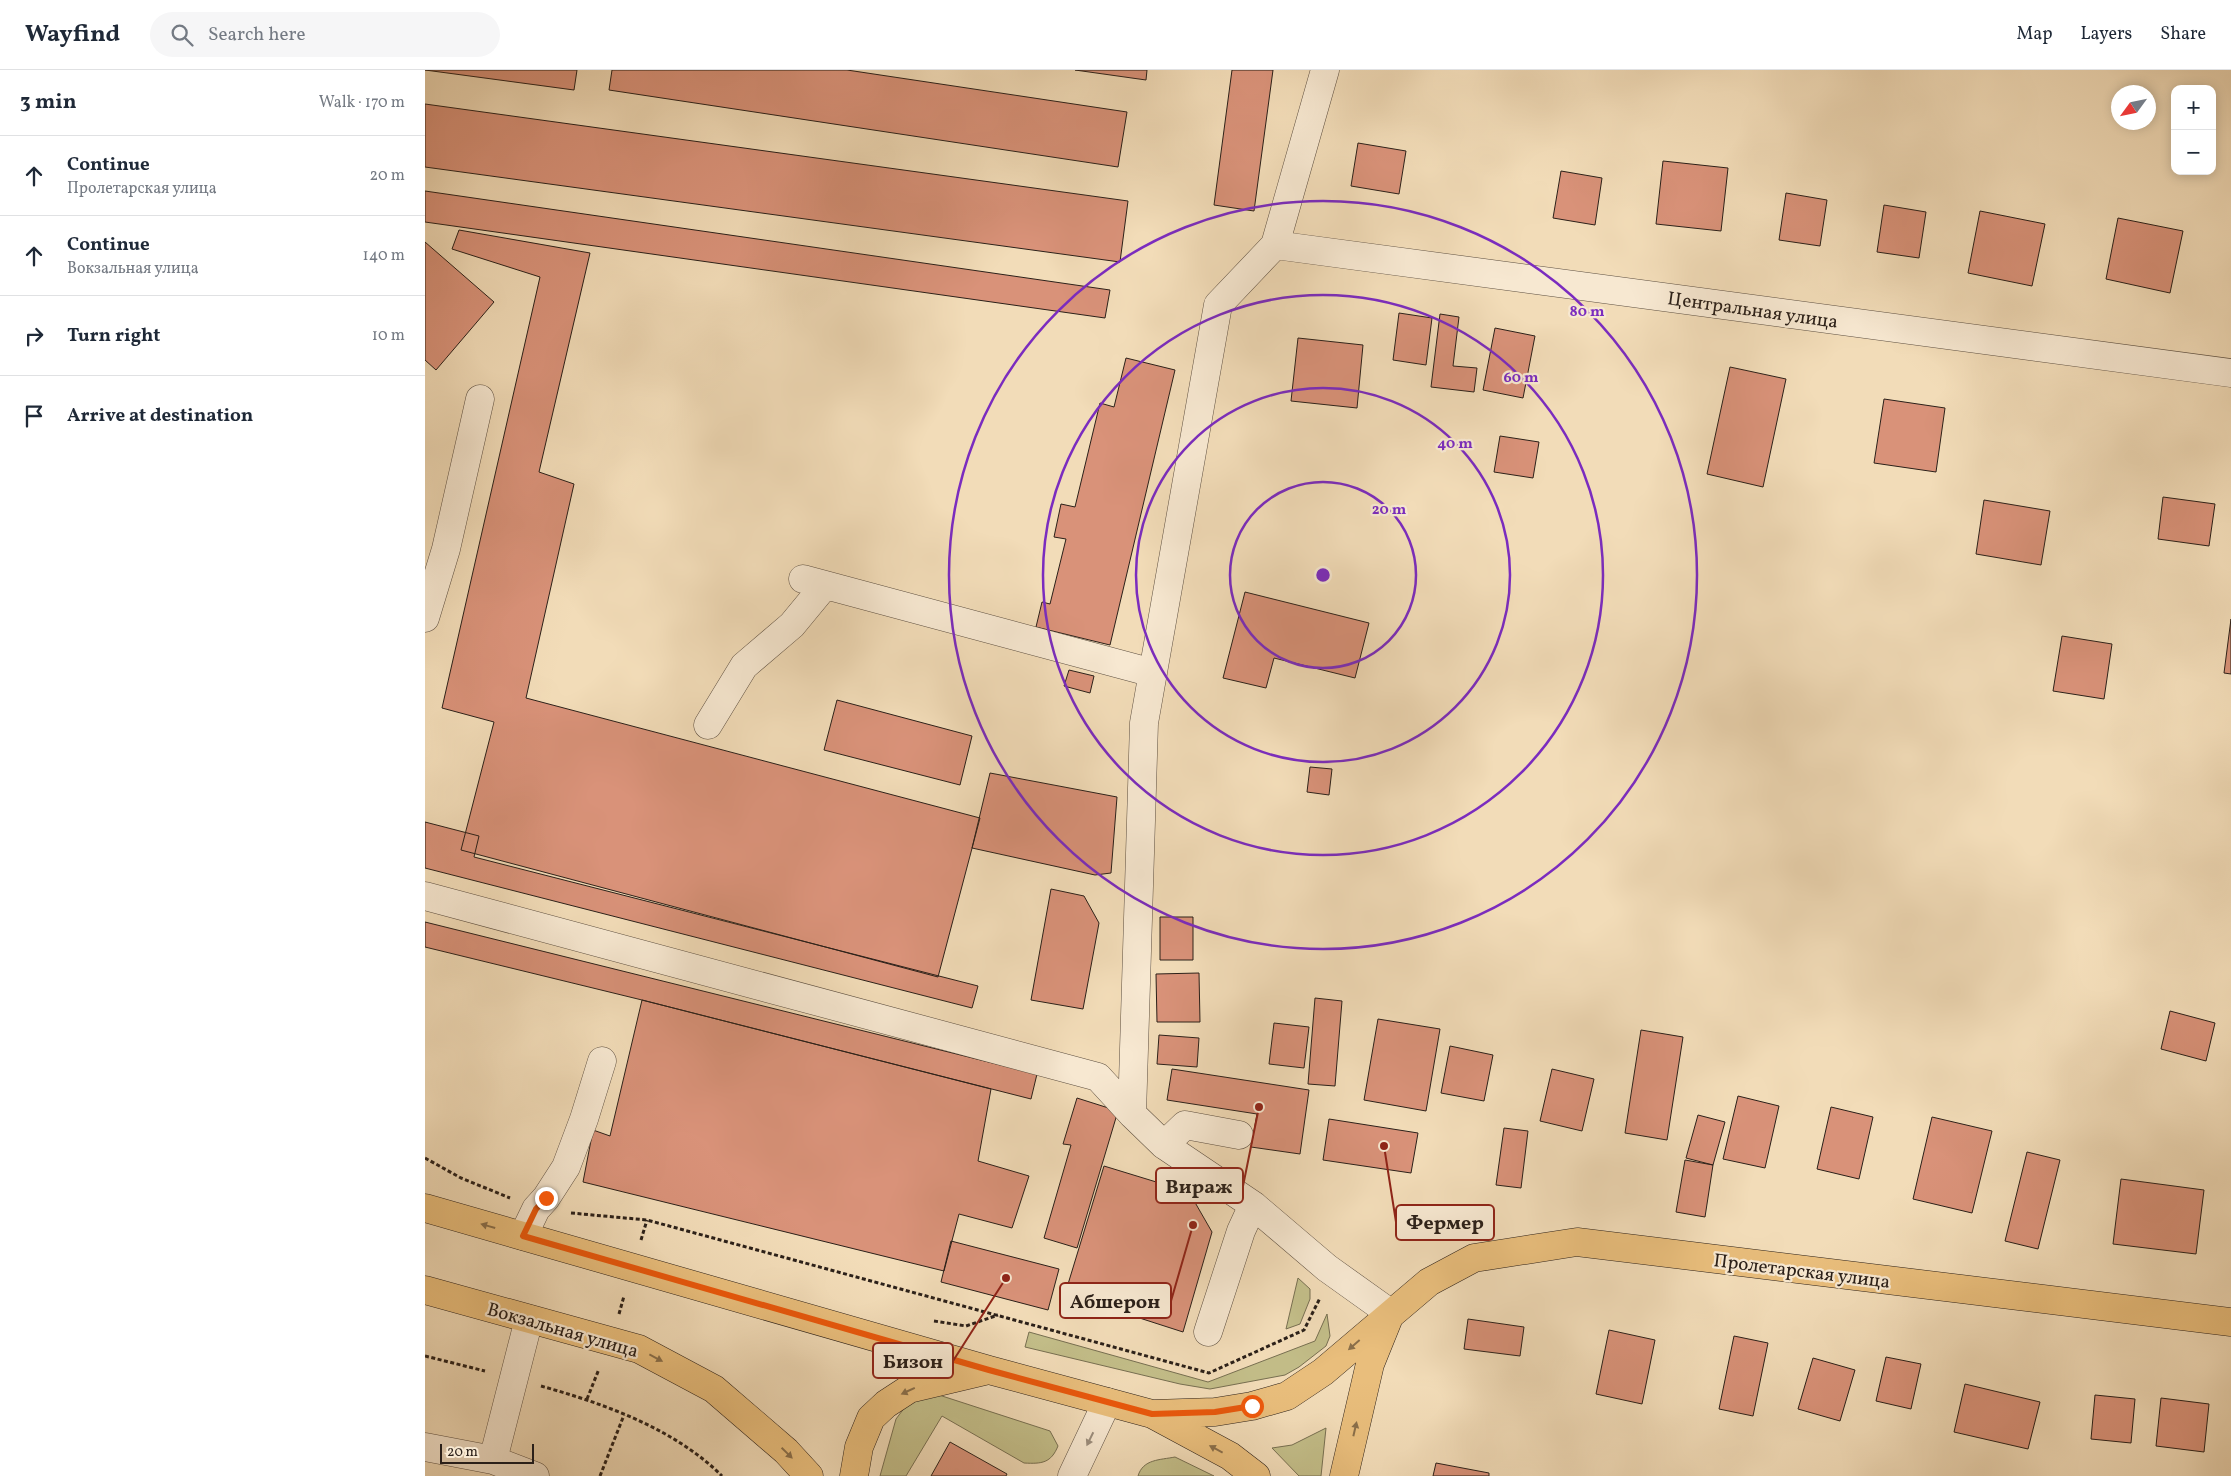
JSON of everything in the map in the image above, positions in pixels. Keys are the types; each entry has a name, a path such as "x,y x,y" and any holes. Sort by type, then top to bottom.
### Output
{"main road":[{"path":"425,1208 989,1370 1152,1414 1230,1456 1256,1476"},
{"name":"Пролетарская улица","path":"1152,1414 1215,1412 1252,1406 1287,1396 1323,1372 1390,1313 1429,1282 1474,1258 1577,1242 2231,1322"},
{"name":"Вокзальная улица","path":"425,1290 639,1349 714,1389 786,1451 809,1476"},
{"path":"1344,1476 1370,1364 1390,1313"},
{"path":"854,1476 859,1447 871,1418 886,1404 909,1389 989,1370"}],"street":[{"path":"1133,1114 1144,723 1218,305 1275,244 1325,70"},
{"name":"Центральная улица","path":"1275,244 2231,372"},
{"path":"425,618 446,549 479,399"},
{"path":"708,725 745,666 792,625 814,582 1153,673"},
{"path":"425,896 1098,1077 1164,1145 1253,1205 1333,1272 1390,1313"},
{"path":"523,1236 536,1209 546,1198 566,1167 584,1119 602,1061"},
{"path":"1164,1145 1185,1125 1239,1135"},
{"path":"1208,1332 1241,1231 1253,1205"},
{"path":"493,1460 529,1319"},
{"path":"1072,1476 1107,1402"},
{"path":"425,1447 493,1460 535,1476"}],"path":[{"path":"425,1158 461,1178 536,1209 647,1220 1209,1373 1304,1330 1333,1272"},
{"path":"425,1356 587,1399 667,1434 710,1464 722,1476"},
{"path":"599,1476 624,1416"}],"shaded area":[{"path":"1298,1278 1310,1289 1310,1299 1300,1324 1286,1329"},
{"path":"1327,1314 1330,1336 1326,1346 1299,1367 1285,1375 1210,1389 1180,1384 1025,1347 1029,1332 1208,1382 1315,1341"},
{"path":"939,1395 1050,1431 1058,1446 1049,1459 1041,1463 1024,1463 942,1416 906,1476 880,1476 896,1419 908,1403"},
{"path":"1326,1428 1321,1476 1299,1476 1272,1448 1292,1445"},
{"path":"1175,1457 1214,1476 1138,1476 1140,1470 1148,1463"}],"building":[{"path":"425,70 577,70 574,90"},
{"path":"612,70 847,70 1127,112 1118,167 609,90"},
{"path":"1075,70 1147,70 1146,80"},
{"path":"1232,70 1273,70 1254,211 1214,205"},
{"path":"425,104 1128,201 1120,262 425,167"},
{"path":"1358,143 1406,151 1399,194 1351,186"},
{"path":"1663,161 1728,168 1721,231 1656,224"},
{"path":"1561,171 1602,178 1595,225 1553,218"},
{"path":"425,191 1110,290 1105,318 425,222"},
{"path":"1786,193 1827,200 1820,246 1779,240"},
{"path":"1884,205 1926,212 1919,258 1877,252"},
{"path":"1980,211 2045,224 2032,286 1968,273"},
{"path":"2118,218 2183,231 2170,293 2106,279"},
{"path":"459,230 590,253 539,472 574,484 526,698 980,818 938,977 461,850 494,722 442,708 540,277 452,249"},
{"path":"425,242 494,302 436,370 425,360"},
{"path":"1399,313 1432,318 1426,365 1393,360"},
{"path":"1440,314 1459,317 1453,366 1477,368 1474,392 1431,387"},
{"path":"1495,328 1535,336 1523,398 1483,390"},
{"path":"1298,338 1363,345 1357,408 1291,401"},
{"path":"1126,358 1175,370 1110,645 1036,627 1042,602 1050,604 1066,539 1054,537 1061,504 1075,507 1100,403 1114,407"},
{"path":"1730,367 1786,379 1763,487 1707,474"},
{"path":"1884,399 1945,408 1936,472 1874,463"},
{"path":"1500,436 1539,442 1533,478 1494,472"},
{"path":"2163,497 2215,504 2209,546 2158,539"},
{"path":"1984,500 2050,511 2041,565 1976,554"},
{"path":"1245,592 1369,623 1355,678 1274,658 1266,688 1223,678"},
{"path":"2231,619 2231,674 2224,673"},
{"path":"2062,636 2112,644 2104,699 2053,691"},
{"path":"1069,670 1094,676 1090,693 1064,686"},
{"path":"837,700 972,736 960,785 824,750"},
{"path":"1310,767 1332,769 1329,795 1307,792"},
{"path":"990,773 1117,797 1111,873 1095,875 972,848"},
{"path":"425,822 479,836 474,857 978,986 972,1008 425,868"},
{"path":"1051,889 1084,896 1099,923 1083,1009 1031,1000"},
{"path":"1160,917 1193,917 1193,960 1160,960"},
{"path":"425,922 1037,1074 1031,1099 425,947"},
{"path":"1199,973 1200,1022 1157,1022 1156,974"},
{"path":"1315,998 1342,1001 1335,1086 1308,1084"},
{"path":"642,1000 991,1089 978,1161 1029,1176 1012,1228 959,1214 944,1271 583,1182 593,1130 610,1136"},
{"path":"2170,1011 2215,1023 2206,1061 2161,1049"},
{"path":"1378,1019 1440,1029 1426,1111 1364,1100"},
{"path":"1274,1023 1309,1027 1304,1068 1269,1064"},
{"path":"1641,1030 1683,1037 1667,1140 1625,1133"},
{"path":"1159,1035 1199,1038 1197,1067 1157,1064"},
{"path":"1450,1046 1493,1055 1484,1101 1441,1093"},
{"path":"1172,1069 1309,1090 1300,1154 1251,1147 1257,1114 1167,1100"},
{"path":"1552,1069 1594,1079 1582,1131 1540,1121"},
{"path":"1738,1096 1779,1106 1765,1168 1723,1159"},
{"path":"1077,1098 1118,1111 1077,1248 1044,1238 1071,1145 1063,1144"},
{"path":"1831,1107 1873,1117 1859,1179 1817,1169"},
{"path":"1698,1115 1725,1122 1713,1165 1686,1158"},
{"path":"1932,1117 1992,1131 1972,1213 1913,1199"},
{"path":"1329,1119 1418,1133 1411,1173 1323,1160"},
{"path":"1504,1128 1528,1131 1521,1188 1496,1185"},
{"path":"2027,1152 2060,1160 2038,1249 2005,1241"},
{"path":"1685,1160 1713,1165 1705,1217 1676,1212"},
{"path":"1104,1166 1189,1192 1212,1232 1183,1332 1065,1294"},
{"path":"2121,1179 2204,1190 2196,1254 2113,1244"},
{"path":"951,1241 1059,1269 1048,1310 941,1282"},
{"path":"1468,1319 1524,1327 1520,1356 1464,1349"},
{"path":"1609,1330 1655,1340 1642,1404 1596,1394"},
{"path":"1734,1336 1768,1343 1753,1416 1719,1409"},
{"path":"1886,1357 1921,1364 1911,1409 1876,1401"},
{"path":"1813,1358 1855,1370 1840,1421 1798,1409"},
{"path":"1965,1384 2040,1402 2028,1449 1954,1432"},
{"path":"2095,1395 2135,1399 2131,1443 2091,1439"},
{"path":"2161,1398 2209,1404 2204,1452 2156,1446"},
{"path":"950,1442 1007,1474 1006,1476 931,1476"},
{"path":"1436,1463 1489,1473 1489,1476 1433,1476"}],"place":[{"name":"Вираж","path":"1259,1107"},
{"name":"Фермер","path":"1384,1146"},
{"name":"Абшерон","path":"1193,1225"},
{"name":"Бизон","path":"1006,1278"}],"route":[{"path":"546,1198 536,1209 523,1236 989,1370 1152,1414 1215,1412 1252,1406"}]}
